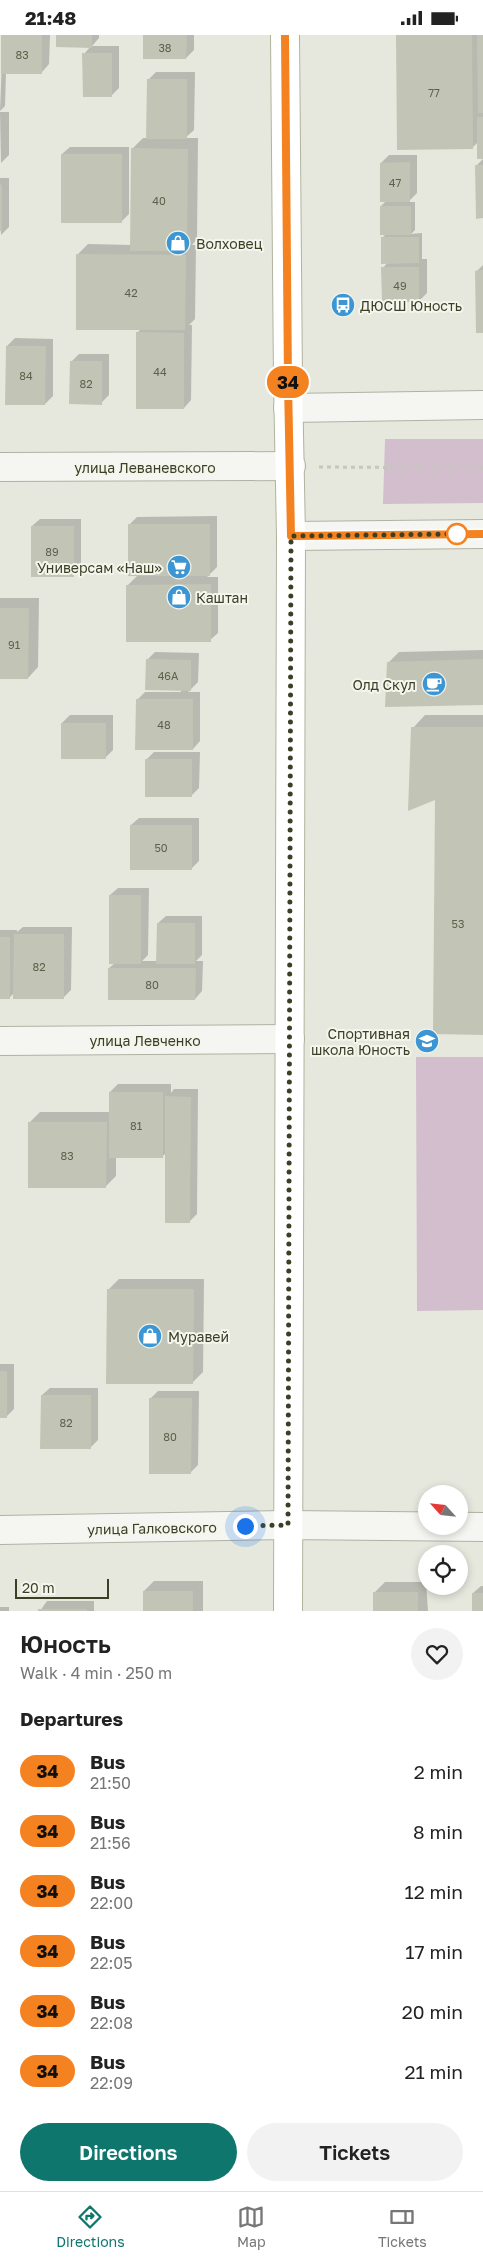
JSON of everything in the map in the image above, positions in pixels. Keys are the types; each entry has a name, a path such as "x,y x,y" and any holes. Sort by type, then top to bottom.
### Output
{"main road":[{"path":"285,35 288,408 291,466 288,1611"}],"street":[{"path":"288,408 483,405"},
{"name":"улица Леваневского","path":"0,467 291,466"},
{"path":"291,536 483,534"},
{"name":"улица Левченко","path":"0,1041 290,1039"},
{"name":"улица Галковского","path":"0,1530 288,1525 483,1527"}],"path":[{"path":"291,466 483,468"}],"shaded area":[{"path":"385,439 483,439 483,503 383,504"},
{"path":"416,1057 483,1057 483,1310 417,1311"}],"building":[{"path":"1,35 42,35 42,74 1,74"},
{"path":"56,35 92,35 92,48 56,47"},
{"path":"143,35 187,35 186,59 143,59"},
{"path":"396,35 472,35 473,149 397,150"},
{"path":"477,35 483,35 483,113 478,113"},
{"path":"82,53 112,53 112,97 83,97"},
{"path":"147,79 187,79 187,139 146,139"},
{"path":"477,117 483,117 483,159 477,159"},
{"path":"131,148 188,149 187,251 130,251"},
{"path":"61,154 122,154 122,223 61,223"},
{"path":"410,162 410,202 380,202 380,163"},
{"path":"475,165 483,165 483,218 476,219"},
{"path":"0,185 2,185 2,231 0,231"},
{"path":"380,206 411,206 411,235 380,235"},
{"path":"381,237 419,237 419,263 381,264"},
{"path":"76,254 186,255 185,330 76,330"},
{"path":"381,267 419,267 419,302 382,302"},
{"path":"483,270 483,333 476,333 475,271"},
{"path":"136,332 184,333 184,409 136,409"},
{"path":"6,346 46,346 45,405 5,405"},
{"path":"70,361 102,361 102,405 69,404"},
{"path":"128,524 210,524 210,576 128,576"},
{"path":"31,526 74,526 74,577 31,577"},
{"path":"211,584 211,642 126,642 126,585"},
{"path":"0,608 29,608 28,679 0,679"},
{"path":"146,659 191,660 191,691 145,690"},
{"name":"Олд Скул","path":"483,659 483,705 385,707 387,662"},
{"path":"136,699 193,699 193,750 135,750"},
{"path":"61,723 106,723 106,759 61,759"},
{"path":"411,727 483,727 483,1035 433,1034 435,800 408,811"},
{"path":"145,759 192,759 192,797 145,797"},
{"path":"130,825 192,825 192,870 130,870"},
{"path":"109,895 141,895 141,964 109,964"},
{"path":"157,923 195,923 195,964 156,964"},
{"path":"14,934 64,934 64,999 13,999"},
{"path":"0,937 10,937 10,999 0,999"},
{"path":"108,968 196,968 195,1000 108,1000"},
{"path":"109,1092 163,1092 163,1158 109,1158"},
{"path":"165,1096 191,1097 190,1223 165,1223"},
{"path":"28,1122 107,1122 106,1188 28,1188"},
{"name":"Муравей","path":"107,1289 194,1289 193,1384 106,1384"},
{"path":"0,1371 7,1371 7,1418 0,1418"},
{"path":"41,1395 91,1395 91,1449 40,1449"},
{"path":"149,1398 192,1398 191,1474 149,1474"},
{"path":"143,1591 193,1591 193,1611 143,1611"},
{"path":"373,1592 418,1592 418,1611 373,1611"},
{"path":"472,1593 483,1593 483,1611 472,1611"},
{"path":"38,1609 87,1609 87,1611 38,1611"}],"bus line":[{"name":"34","path":"285,35 291,536 483,534"}],"place":[{"name":"Волховец","path":"178,243"},
{"name":"ДЮСШ Юность","path":"343,305"},
{"name":"Универсам «Наш»","path":"179,567"},
{"name":"Каштан","path":"179,597"},
{"name":"Олд Скул","path":"434,684"},
{"name":"Спортивная школа Юность","path":"427,1041"},
{"name":"Муравей","path":"150,1336"}],"route":[{"path":"245,1526 288,1525 291,536 457,534"}]}
